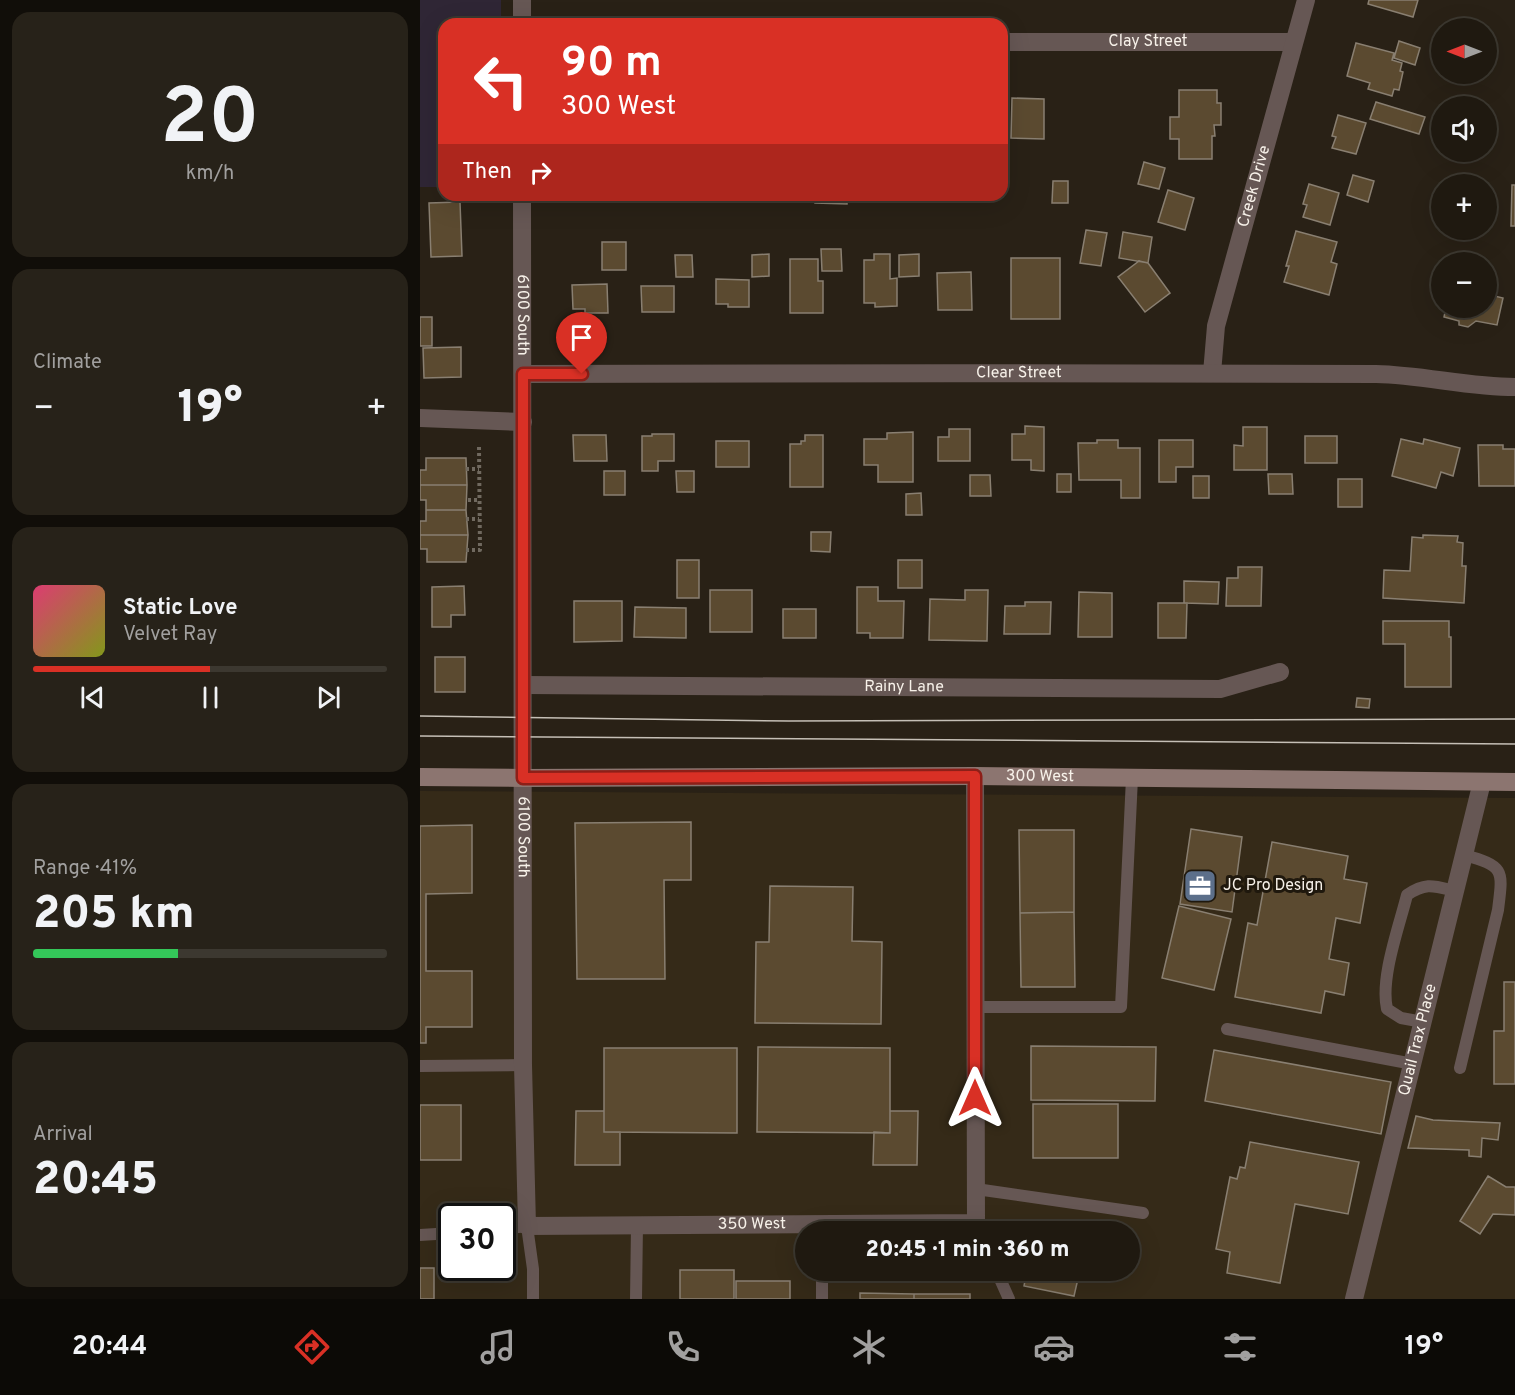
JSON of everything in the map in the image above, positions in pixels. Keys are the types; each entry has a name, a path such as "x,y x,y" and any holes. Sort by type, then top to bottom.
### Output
{"street":[{"path":"522,0 522,18"},
{"name":"Creek Drive","path":"1212,373 1216,326 1306,0"},
{"name":"Clay Street","path":"1008,42 1293,42"},
{"name":"6100 South","path":"522,201 523,1065 526,1226"},
{"name":"Clear Street","path":"523,374 1402,375 1485,387 1515,387"},
{"path":"420,418 523,422"},
{"name":"Rainy Lane","path":"524,685 1220,689 1280,672"},
{"path":"975,776 977,1221"},
{"name":"300 West","path":"420,777 975,776 1515,782"},
{"name":"Quail Trax Place","path":"1354,1299 1482,782"},
{"name":"350 West","path":"526,1226 795,1228"}],"lane":[{"path":"975,1007 1121,1007 1132,778"},
{"path":"1460,1068 1502,885 1499,871 1488,861 1464,855"},
{"path":"1422,1022 1401,1018 1387,1009 1384,996 1407,895 1419,886 1455,891"},
{"path":"1227,1029 1413,1064"},
{"path":"420,1066 523,1065"},
{"path":"975,1189 1143,1213"},
{"path":"636,1299 637,1225"},
{"path":"516,1227 526,1226 533,1269 533,1299"},
{"path":"420,1235 438,1234"},
{"path":"822,1281 822,1299"},
{"path":"1001,1281 1009,1299"}],"path":[{"path":"466,550 480,550 479,446"},
{"path":"466,469 479,469"},
{"path":"468,500 479,500"},
{"path":"466,519 479,519"}],"shaded area":[{"path":"420,0 501,0 501,18 438,18 438,187 420,187"},
{"path":"420,791 1515,798 1515,1299 420,1299"}],"building":[{"path":"1369,0 1418,0 1413,17 1368,4"},
{"path":"1399,41 1420,48 1415,65 1394,58"},
{"path":"1356,43 1394,53 1392,60 1402,63 1400,71 1403,72 1399,90 1394,89 1392,96 1368,89 1370,83 1347,76"},
{"path":"1179,90 1217,90 1217,103 1221,103 1221,125 1214,125 1212,159 1179,159 1179,139 1170,139 1170,117 1179,117"},
{"path":"1012,98 1044,99 1044,139 1011,138"},
{"path":"1376,102 1425,117 1419,134 1370,119"},
{"path":"1338,115 1366,123 1356,154 1332,148 1336,137 1332,136"},
{"path":"1144,162 1165,168 1159,189 1138,184"},
{"path":"1353,175 1374,181 1368,202 1347,195"},
{"path":"1053,181 1068,181 1068,203 1052,203"},
{"path":"1309,184 1339,193 1330,225 1303,217 1307,205 1303,204"},
{"path":"1512,185 1515,185 1515,226 1511,226"},
{"path":"1168,190 1194,198 1185,230 1158,222"},
{"path":"815,201 847,201 847,204 815,203"},
{"path":"460,202 462,256 431,257 429,203"},
{"path":"1086,230 1107,233 1101,266 1080,263"},
{"path":"1296,231 1337,242 1331,262 1337,264 1329,295 1284,282"},
{"path":"1123,232 1152,237 1148,263 1119,258"},
{"path":"602,242 626,242 626,270 602,270"},
{"path":"821,249 841,249 842,271 822,271"},
{"path":"769,254 769,276 752,277 752,255"},
{"path":"874,254 890,254 890,279 897,278 897,306 875,307 875,303 864,303 864,260 874,260"},
{"path":"919,254 919,276 899,277 899,255"},
{"path":"675,255 692,255 693,277 676,277"},
{"path":"1011,258 1060,258 1060,319 1011,319"},
{"path":"790,259 818,259 818,281 823,281 823,313 790,313"},
{"path":"1139,261 1148,263 1170,293 1145,312 1118,277"},
{"path":"971,272 972,310 938,310 937,273"},
{"path":"716,279 749,280 749,307 728,307 728,304 716,304"},
{"path":"607,284 608,313 585,313 585,309 573,309 572,285"},
{"path":"641,286 674,286 674,312 642,312"},
{"path":"1497,297 1503,298 1497,325 1476,321 1468,327 1459,325 1459,321 1448,318 1497,318"},
{"path":"420,317 432,317 432,346 420,346"},
{"path":"461,347 461,377 424,378 423,348"},
{"path":"1025,426 1044,427 1044,471 1031,470 1031,460 1012,460 1012,434 1025,434"},
{"path":"1243,427 1267,427 1267,470 1234,470 1234,445 1243,446"},
{"path":"949,429 970,429 970,461 938,461 938,437 949,437"},
{"path":"913,432 913,482 878,482 878,465 864,465 864,439 887,439 887,433"},
{"path":"652,434 674,434 674,461 658,461 658,471 642,471 642,436 652,436"},
{"path":"573,435 606,435 607,461 574,461"},
{"path":"805,435 823,435 823,487 790,487 790,444 801,444 801,441 805,441"},
{"path":"1305,436 1337,436 1337,463 1305,463"},
{"path":"1401,439 1423,444 1424,439 1460,448 1453,476 1441,472 1436,488 1392,476"},
{"path":"1097,440 1118,440 1118,448 1140,448 1140,498 1121,498 1121,480 1079,480 1078,443 1097,443"},
{"path":"1159,440 1193,440 1193,467 1176,467 1176,482 1159,482"},
{"path":"716,441 749,441 749,467 716,467"},
{"path":"1478,445 1503,445 1503,449 1515,449 1515,486 1479,486"},
{"path":"426,458 466,458 467,485 420,485 420,470 426,470"},
{"path":"604,471 625,471 625,495 604,495"},
{"path":"676,471 694,471 694,492 677,492"},
{"path":"1057,474 1071,474 1071,492 1057,492"},
{"path":"1268,474 1292,474 1293,494 1269,494"},
{"path":"970,475 990,475 991,496 970,496"},
{"path":"1193,476 1209,476 1209,498 1193,498"},
{"path":"1338,479 1362,479 1362,507 1338,507"},
{"path":"420,485 467,485 466,510 426,510 426,500 420,500"},
{"path":"921,493 922,515 906,515 906,494"},
{"path":"426,510 466,510 468,535 420,535 420,521 426,521"},
{"path":"811,532 831,532 830,552 811,551"},
{"path":"420,535 468,535 466,562 427,562 427,549 420,549"},
{"path":"1423,535 1458,536 1457,542 1463,543 1462,566 1466,566 1464,603 1383,598 1384,570 1410,571 1412,537 1423,538"},
{"path":"677,560 699,560 699,598 677,598"},
{"path":"898,560 922,560 922,588 898,588"},
{"path":"1238,567 1262,567 1261,606 1226,606 1227,578 1238,578"},
{"path":"1184,581 1219,582 1218,604 1184,603"},
{"path":"464,586 465,615 451,615 451,627 432,627 432,587"},
{"path":"857,587 878,587 878,601 904,601 903,638 870,638 870,633 857,633"},
{"path":"710,590 752,590 752,632 710,632"},
{"path":"965,590 988,590 987,641 929,640 930,599 965,600"},
{"path":"1079,592 1112,593 1112,637 1078,637"},
{"path":"574,601 622,601 622,641 574,642"},
{"path":"1025,602 1051,602 1050,634 1004,634 1005,606 1025,606"},
{"path":"1158,603 1187,603 1186,638 1158,638"},
{"path":"635,607 686,608 686,638 634,637"},
{"path":"783,609 816,609 816,638 783,638"},
{"path":"1383,621 1449,621 1451,687 1405,687 1405,644 1383,644"},
{"path":"435,657 465,657 465,692 435,692"},
{"path":"1357,698 1370,699 1369,708 1356,707"},
{"path":"691,822 691,880 664,880 665,979 577,979 575,823"},
{"path":"472,825 472,893 426,894 426,971 472,971 472,1027 426,1027 426,1043 420,1043 420,826"},
{"path":"1191,829 1242,837 1232,912 1180,904"},
{"path":"1019,830 1074,830 1074,912 1020,913"},
{"path":"1272,842 1348,856 1344,879 1367,883 1360,923 1336,918 1329,959 1349,963 1344,995 1325,991 1321,1013 1235,997 1248,923 1257,925"},
{"path":"770,886 853,887 852,941 882,942 881,1024 755,1023 756,942 769,942"},
{"path":"1179,906 1231,919 1214,990 1162,978"},
{"path":"1074,912 1075,987 1021,987 1020,913"},
{"path":"1504,982 1515,982 1515,1084 1494,1084 1494,1031 1504,1031"},
{"path":"1031,1046 1156,1047 1155,1101 1031,1100"},
{"path":"758,1047 890,1048 890,1133 757,1132"},
{"path":"604,1048 737,1048 737,1133 604,1132"},
{"path":"1214,1050 1391,1082 1381,1134 1205,1101"},
{"path":"1033,1104 1118,1104 1118,1158 1033,1158"},
{"path":"420,1105 461,1105 461,1160 420,1160"},
{"path":"576,1111 604,1111 604,1132 620,1132 620,1165 575,1165"},
{"path":"890,1111 918,1111 917,1165 873,1165 874,1132 890,1133"},
{"path":"1416,1116 1433,1120 1500,1123 1498,1140 1482,1138 1481,1157 1469,1156 1469,1150 1408,1148"},
{"path":"1250,1142 1359,1162 1348,1214 1295,1204 1280,1283 1227,1273 1230,1252 1216,1249 1230,1177 1237,1179 1240,1167 1245,1168"},
{"path":"1488,1176 1506,1187 1515,1187 1515,1215 1493,1214 1480,1234 1460,1221"},
{"path":"420,1268 434,1268 434,1299 420,1299"},
{"path":"680,1270 734,1270 734,1299 680,1299"},
{"path":"736,1281 790,1281 790,1299 736,1299"},
{"path":"1025,1281 1077,1281 1074,1296 1024,1286"},
{"path":"860,1293 914,1294 914,1299 860,1299"},
{"path":"914,1294 970,1294 970,1299 914,1299"}],"tram line":[{"path":"420,716 789,721 1515,719"},
{"path":"420,736 1515,744"}],"place":[{"name":"JC Pro Design","path":"1200,886"}],"route":[{"path":"582,374 523,374 523,778 975,776 975,1098"}]}
